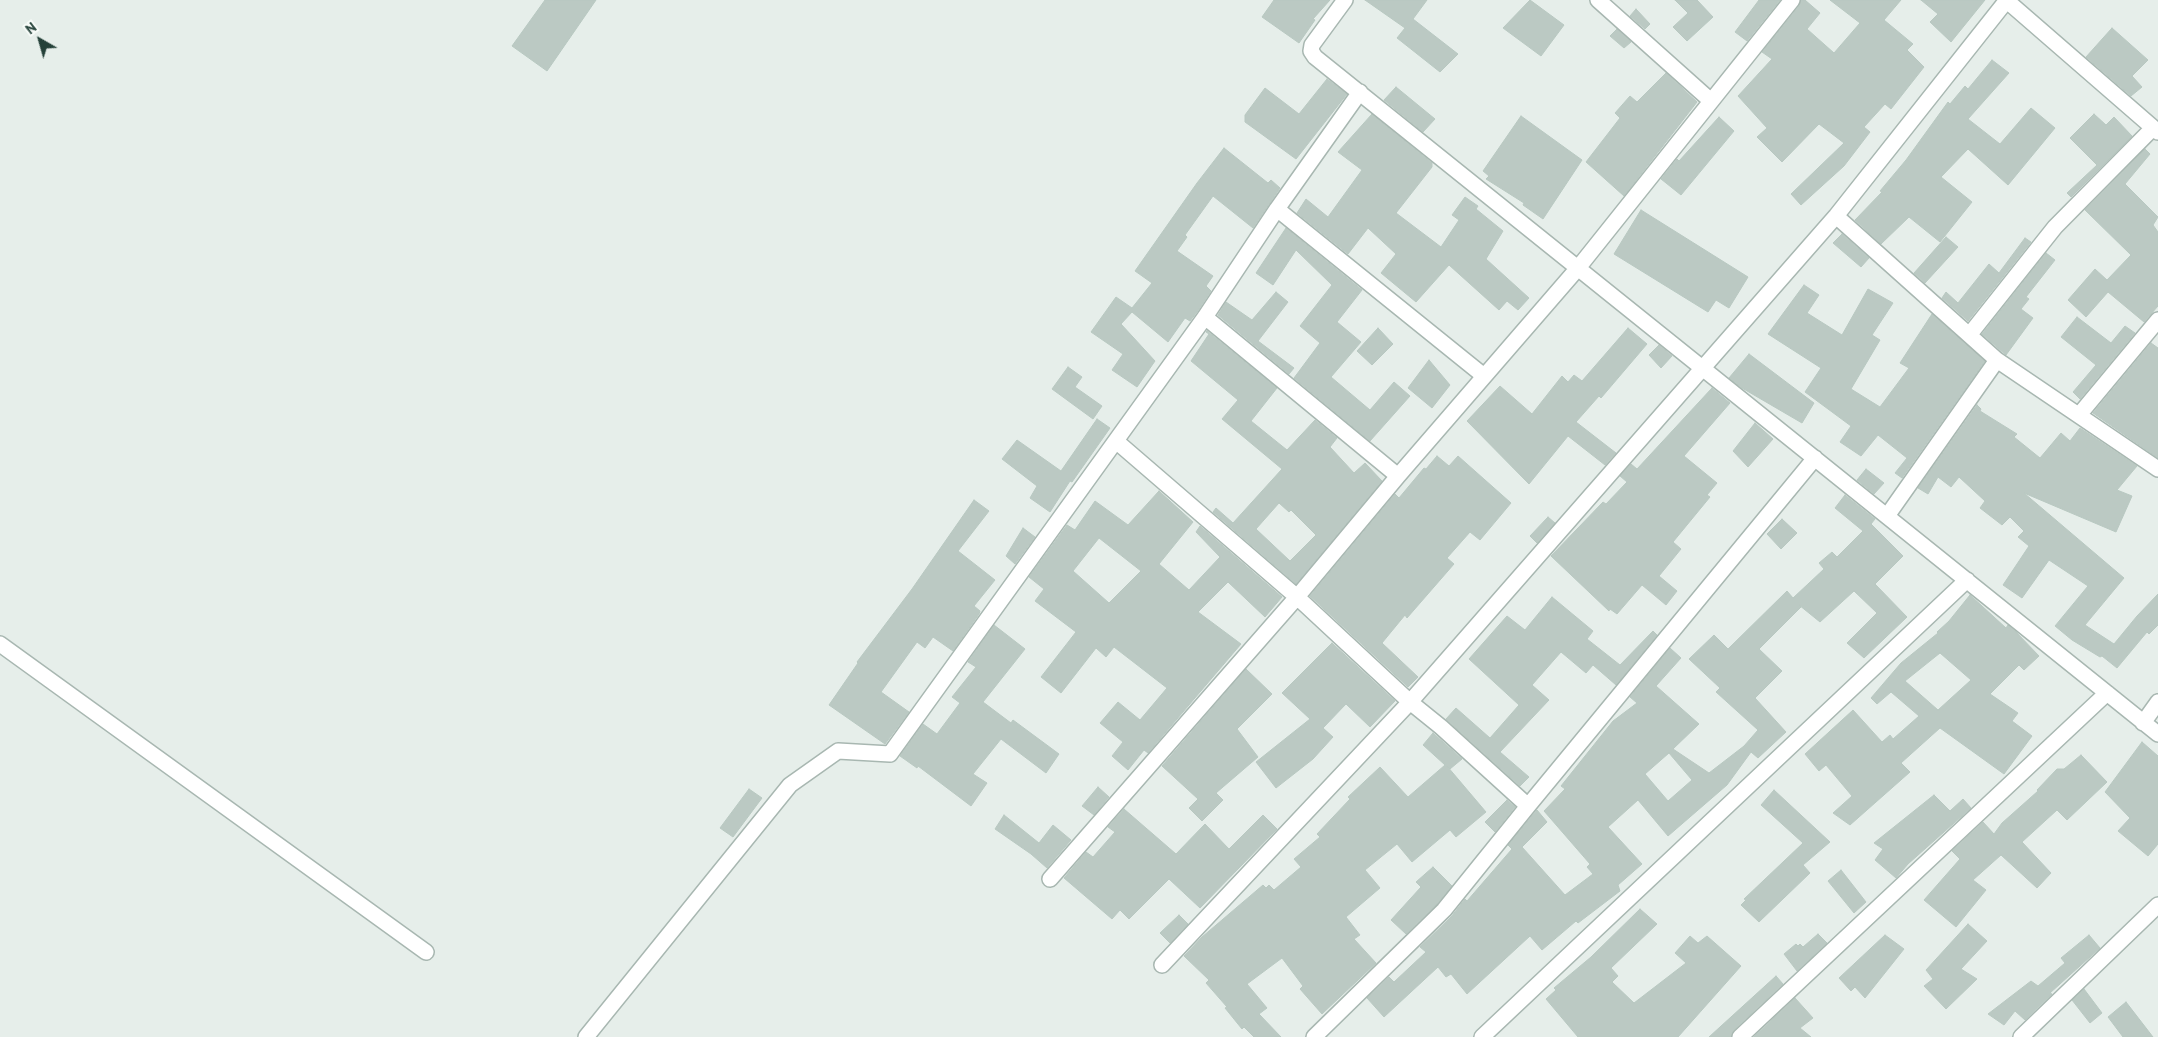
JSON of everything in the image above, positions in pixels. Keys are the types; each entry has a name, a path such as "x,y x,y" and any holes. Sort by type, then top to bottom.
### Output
{"street":[{"path":"1345,0 1312,45 1311,51 1315,57 2158,734"},
{"path":"1598,0 1711,101"},
{"path":"1050,879 1297,597 1398,476 1578,268 1792,0"},
{"path":"1162,965 1410,702 1703,368 1836,216 2007,0 2156,130 2056,227 1970,334"},
{"path":"586,1037 790,785 838,751 890,754 1205,317 1277,209 1360,92"},
{"path":"1277,209 1484,376"},
{"path":"1836,216 1997,360 2158,470"},
{"path":"1205,317 1398,476"},
{"path":"2079,415 2158,320"},
{"path":"1887,516 1997,360"},
{"path":"1116,441 1297,597 1410,702 1528,806"},
{"path":"1314,1037 1444,910 1815,458"},
{"path":"1482,1037 1967,580"},
{"path":"0,644 426,952"},
{"path":"1740,1037 2106,693"},
{"path":"2143,722 2158,702"},
{"path":"2021,1037 2158,905"}],"building":[{"path":"545,0 596,0 547,71 512,46"},
{"path":"1274,0 1330,0 1313,19 1315,20 1299,43 1262,17"},
{"path":"1365,0 1427,0 1413,19 1458,54 1440,72 1397,38 1405,28"},
{"path":"1530,0 1564,25 1541,56 1503,28"},
{"path":"1675,0 1697,0 1713,17 1687,41 1673,27 1688,13"},
{"path":"1759,0 1780,0 1747,41 1735,32"},
{"path":"1801,0 1805,0 1820,13 1807,29 1834,53 1860,23 1830,0 1901,0 1884,20 1913,44 1907,50 1924,67 1891,109 1885,104 1864,127 1870,132 1844,166 1801,205 1791,194 1844,143 1819,124 1782,162 1757,137 1767,128 1738,96 1772,59 1762,52 1799,6"},
{"path":"1921,0 1985,0 1951,42 1930,22 1938,14"},
{"path":"1636,9 1650,24 1645,29 1630,16"},
{"path":"2112,28 2148,60 2132,76 2142,87 2131,96 2086,57"},
{"path":"1617,29 1631,42 1624,48 1610,36"},
{"path":"1992,60 2009,73 1968,119 2000,144 2031,108 2055,128 2008,185 1968,149 1941,177 1972,202 1940,242 1909,217 1881,244 1855,220 1882,192 1880,191 1906,160 1948,102 1950,104 1965,86 1968,89"},
{"path":"1666,73 1697,102 1624,196 1586,162 1620,118 1615,113 1630,96 1637,102"},
{"path":"1327,79 1347,94 1296,159 1245,122 1245,115 1265,88 1299,114"},
{"path":"1396,87 1435,119 1423,132 1384,100"},
{"path":"1372,114 1432,163 1432,167 1396,213 1441,247 1459,220 1452,215 1465,197 1478,206 1476,209 1503,231 1486,259 1529,298 1518,310 1507,301 1499,310 1449,265 1416,302 1381,273 1396,254 1368,228 1348,254 1297,213 1306,199 1328,217 1362,170 1338,152"},
{"path":"2094,114 2106,125 2114,117 2132,136 2071,197 2067,193 2097,165 2070,138"},
{"path":"1521,116 1582,160 1543,219 1523,205 1524,203 1486,179 1489,176 1483,171"},
{"path":"1719,117 1734,131 1681,195 1661,179 1677,159 1679,161"},
{"path":"1224,148 1268,183 1271,180 1280,188 1253,228 1213,196 1185,235 1187,237 1177,251 1213,276 1206,286 1211,291 1190,321 1185,318 1168,342 1132,312 1121,324 1155,361 1137,387 1112,370 1123,354 1091,332 1116,297 1132,308 1152,283 1135,271"},
{"path":"2145,149 2150,154 2125,184 2158,217 2153,225 2158,232 2158,306 2144,322 2108,292 2086,317 2068,300 2095,269 2107,280 2131,255 2085,210"},
{"path":"1641,210 1748,277 1729,308 1716,300 1708,312 1614,254"},
{"path":"1286,228 1362,290 1337,322 1361,342 1331,377 1370,410 1394,382 1410,396 1370,441 1294,378 1320,343 1300,326 1332,285 1296,250 1273,285 1256,273"},
{"path":"1842,234 1869,258 1861,267 1833,243"},
{"path":"1946,237 1958,247 1925,283 1914,273"},
{"path":"2025,238 2031,242 1968,321 1942,298 1946,292 1958,303 1989,264 1999,273"},
{"path":"2046,253 2055,260 2026,297 2029,299 2021,309 2033,318 2006,355 1982,334"},
{"path":"1804,285 1819,295 1807,313 1842,335 1868,289 1893,303 1872,335 1880,340 1851,389 1880,407 1909,368 1900,363 1932,314 1985,361 1902,478 1895,473 1907,458 1878,435 1861,456 1840,442 1851,426 1805,392 1821,368 1768,334"},
{"path":"1276,292 1288,302 1258,341 1294,368 1289,374 1218,315 1226,302 1252,320"},
{"path":"2077,317 2111,343 2125,326 2135,333 2080,399 2073,392 2096,365 2061,337"},
{"path":"1378,328 1393,344 1372,365 1357,351"},
{"path":"1628,328 1647,344 1601,398 1599,396 1576,422 1616,453 1605,465 1568,436 1529,484 1467,421 1500,386 1532,414 1562,376 1568,382 1574,375 1582,381"},
{"path":"1207,331 1277,388 1251,421 1287,450 1315,420 1337,438 1330,447 1354,473 1365,463 1382,481 1296,584 1213,512 1216,508 1233,523 1282,469 1222,419 1238,400 1191,361 1209,334","holes":["1279,503 1289,512 1291,510 1316,535 1290,561 1256,529"]},
{"path":"2151,343 2158,348 2158,458 2093,413"},
{"path":"1659,345 1672,356 1661,368 1649,355"},
{"path":"1749,354 1814,403 1802,423 1742,388 1729,378"},
{"path":"1429,360 1450,385 1432,408 1408,388"},
{"path":"1068,367 1082,377 1075,387 1102,406 1093,419 1052,389"},
{"path":"1712,388 1730,403 1684,456 1717,483 1707,495 1710,497 1673,542 1681,549 1659,576 1677,591 1666,605 1642,585 1617,614 1610,609 1609,611 1551,556 1603,502 1606,504 1627,482 1620,476 1631,464 1637,469"},
{"path":"1977,405 1981,409 1980,411 2017,434 2014,437 2040,458 2061,433 2070,441 2080,428 2137,466 2117,490 2132,496 2116,532 2024,493 2124,578 2085,625 2114,644 2158,594 2158,625 2149,634 2147,632 2117,668 2102,656 2100,657 2072,640 2055,626 2088,586 2049,560 2022,598 2003,585 2029,546 2018,537 2024,531 2010,517 2002,525 1980,508 1985,501 1959,477 1951,487 1938,477 1928,494 1918,488"},
{"path":"1097,419 1110,428 1072,482 1070,481 1050,512 1030,498 1037,486 1002,459 1017,440 1061,471"},
{"path":"1755,423 1773,439 1748,467 1733,451"},
{"path":"1437,456 1449,466 1458,456 1511,503 1480,540 1470,532 1447,558 1454,564 1407,618 1405,615 1382,643 1418,677 1408,687 1310,596 1395,494 1399,498 1424,468 1426,469"},
{"path":"1866,469 1884,483 1874,494 1857,480"},
{"path":"1159,491 1193,522 1159,564 1189,590 1220,557 1196,532 1200,526 1282,597 1265,617 1228,582 1198,612 1241,644 1148,753 1144,750 1128,770 1112,756 1123,742 1100,723 1118,702 1140,720 1167,688 1114,647 1106,657 1096,648 1061,693 1041,677 1076,632 1035,601 1044,589 1029,577 1067,525 1075,530 1095,501 1128,525","holes":["1099,538 1141,571 1109,603 1073,571"]},
{"path":"1845,495 1875,519 1871,524 1903,556 1875,584 1907,617 1864,658 1847,643 1877,613 1854,591 1820,622 1799,605 1801,607 1759,649 1782,671 1755,698 1786,732 1758,758 1751,752 1727,785 1668,836 1638,800 1608,827 1642,864 1618,885 1620,891 1578,923 1576,921 1542,950 1530,936 1467,994 1451,974 1446,977 1438,967 1384,1017 1367,998 1389,977 1394,982 1426,952 1420,947 1451,917 1465,899 1467,901 1512,849 1508,845 1537,810 1547,822 1522,847 1565,895 1593,874 1587,867 1590,864 1544,811 1565,789 1561,786 1613,721 1637,703 1630,697 1670,648 1681,658 1656,686 1699,724 1673,749 1709,773 1744,746 1758,730 1716,692 1720,688 1689,659 1714,635 1728,649 1787,591 1793,598 1824,569 1819,563 1832,552 1837,557 1863,531 1835,508","holes":["1669,753 1692,780 1668,801 1645,774"]},
{"path":"974,500 989,511 958,551 995,580 974,606 980,611 979,614 953,651 933,637 925,648 917,642 881,692 909,712 885,744 829,705 857,662 912,589"},
{"path":"1548,517 1555,523 1537,543 1530,536"},
{"path":"1782,519 1797,533 1781,549 1767,534"},
{"path":"1023,528 1035,537 1015,564 1006,556"},
{"path":"1970,595 2006,628 2008,625 2016,632 2039,656 2024,670 2019,665 1990,694 2018,713 2012,721 2032,736 2004,774 1940,728 1901,763 1910,772 1850,825 1833,813 1852,796 1826,765 1819,771 1805,754 1853,710 1882,742 1890,735 1893,739 1919,716 1891,692 1877,704 1871,698 1901,663 1938,633","holes":["1940,653 1971,680 1938,710 1905,681"]},
{"path":"1552,597 1593,631 1587,639 1620,665 1653,631 1657,635 1616,685 1593,665 1586,673 1561,652 1532,685 1549,700 1500,752 1529,777 1520,786 1446,719 1456,708 1490,738 1519,705 1469,659 1507,616 1525,630"},
{"path":"994,625 1025,649 983,702 1011,723 1013,720 1059,754 1046,773 1001,739 973,774 987,783 971,806 918,766 917,768 900,756 923,724 937,734 960,703 952,697 976,667 968,662"},
{"path":"1332,643 1395,701 1370,727 1346,704 1323,728 1333,737 1313,759 1276,788 1256,762 1310,719 1282,693"},
{"path":"1246,669 1272,694 1237,729 1258,757 1216,793 1223,800 1202,821 1189,808 1198,799 1162,766"},
{"path":"1433,733 1462,759 1450,769 1447,766 1486,812 1456,837 1450,830 1412,862 1397,844 1365,870 1380,888 1346,917 1360,935 1354,939 1376,963 1322,1014 1300,989 1303,986 1282,958 1247,984 1267,1008 1259,1014 1281,1037 1254,1037 1244,1027 1242,1029 1225,1008 1227,1007 1206,983 1209,980 1184,956 1202,937 1263,885 1266,888 1269,885 1274,890 1301,867 1294,859 1320,837 1317,834 1350,799 1348,797 1380,767 1408,797 1445,765 1423,745"},
{"path":"2142,742 2158,756 2158,844 2148,856 2118,831 2130,818 2105,792"},
{"path":"2081,755 2107,782 2067,820 2057,810 2022,842 2051,873 2037,888 2001,855 1973,880 1986,890 1956,927 1924,900 1960,859 1952,851 1983,822 1994,834 2002,823 2038,791 2057,769 2064,769"},
{"path":"1098,787 1109,797 1094,815 1082,806"},
{"path":"749,789 762,798 733,837 720,828"},
{"path":"1774,790 1830,842 1803,865 1810,873 1759,922 1741,905 1746,900 1744,899 1803,843 1761,805"},
{"path":"1934,795 1950,811 1963,799 1971,808 1908,864 1896,878 1875,860 1883,849 1874,843"},
{"path":"1507,800 1515,807 1495,832 1485,822"},
{"path":"1124,809 1176,854 1205,824 1229,849 1263,815 1277,829 1200,908 1169,879 1129,919 1120,910 1112,919 1064,878 1086,852 1093,857 1115,832 1108,827"},
{"path":"1004,815 1039,843 1053,825 1071,840 1047,868 1031,854 995,829"},
{"path":"1433,867 1452,886 1437,904 1406,934 1391,920 1421,887 1416,882"},
{"path":"1841,870 1866,902 1854,913 1828,881"},
{"path":"1640,909 1657,924 1611,968 1618,976 1612,982 1634,1003 1686,963 1675,953 1690,936 1698,943 1707,936 1741,966 1678,1037 1578,1037 1546,999 1556,990 1554,988 1591,957"},
{"path":"1179,915 1188,924 1170,943 1160,933"},
{"path":"1968,924 1987,941 1961,969 1977,979 1946,1009 1924,986 1933,979 1926,970"},
{"path":"1818,934 1827,943 1797,971 1784,954 1796,944 1798,946 1800,944 1803,947"},
{"path":"1885,935 1904,949 1865,998 1855,987 1851,991 1839,978"},
{"path":"2089,935 2100,948 2050,993 2052,994 2025,1020 2015,1011 2004,1025 1988,1014 2031,981 2038,986 2065,963 2061,958"},
{"path":"1776,976 1783,984 1734,1030 1731,1037 1709,1037"},
{"path":"2084,989 2102,1013 2090,1023 2072,1000"},
{"path":"1795,998 1813,1018 1800,1028 1811,1037 1754,1037"},
{"path":"2126,1002 2153,1037 2123,1037 2108,1017"}]}
